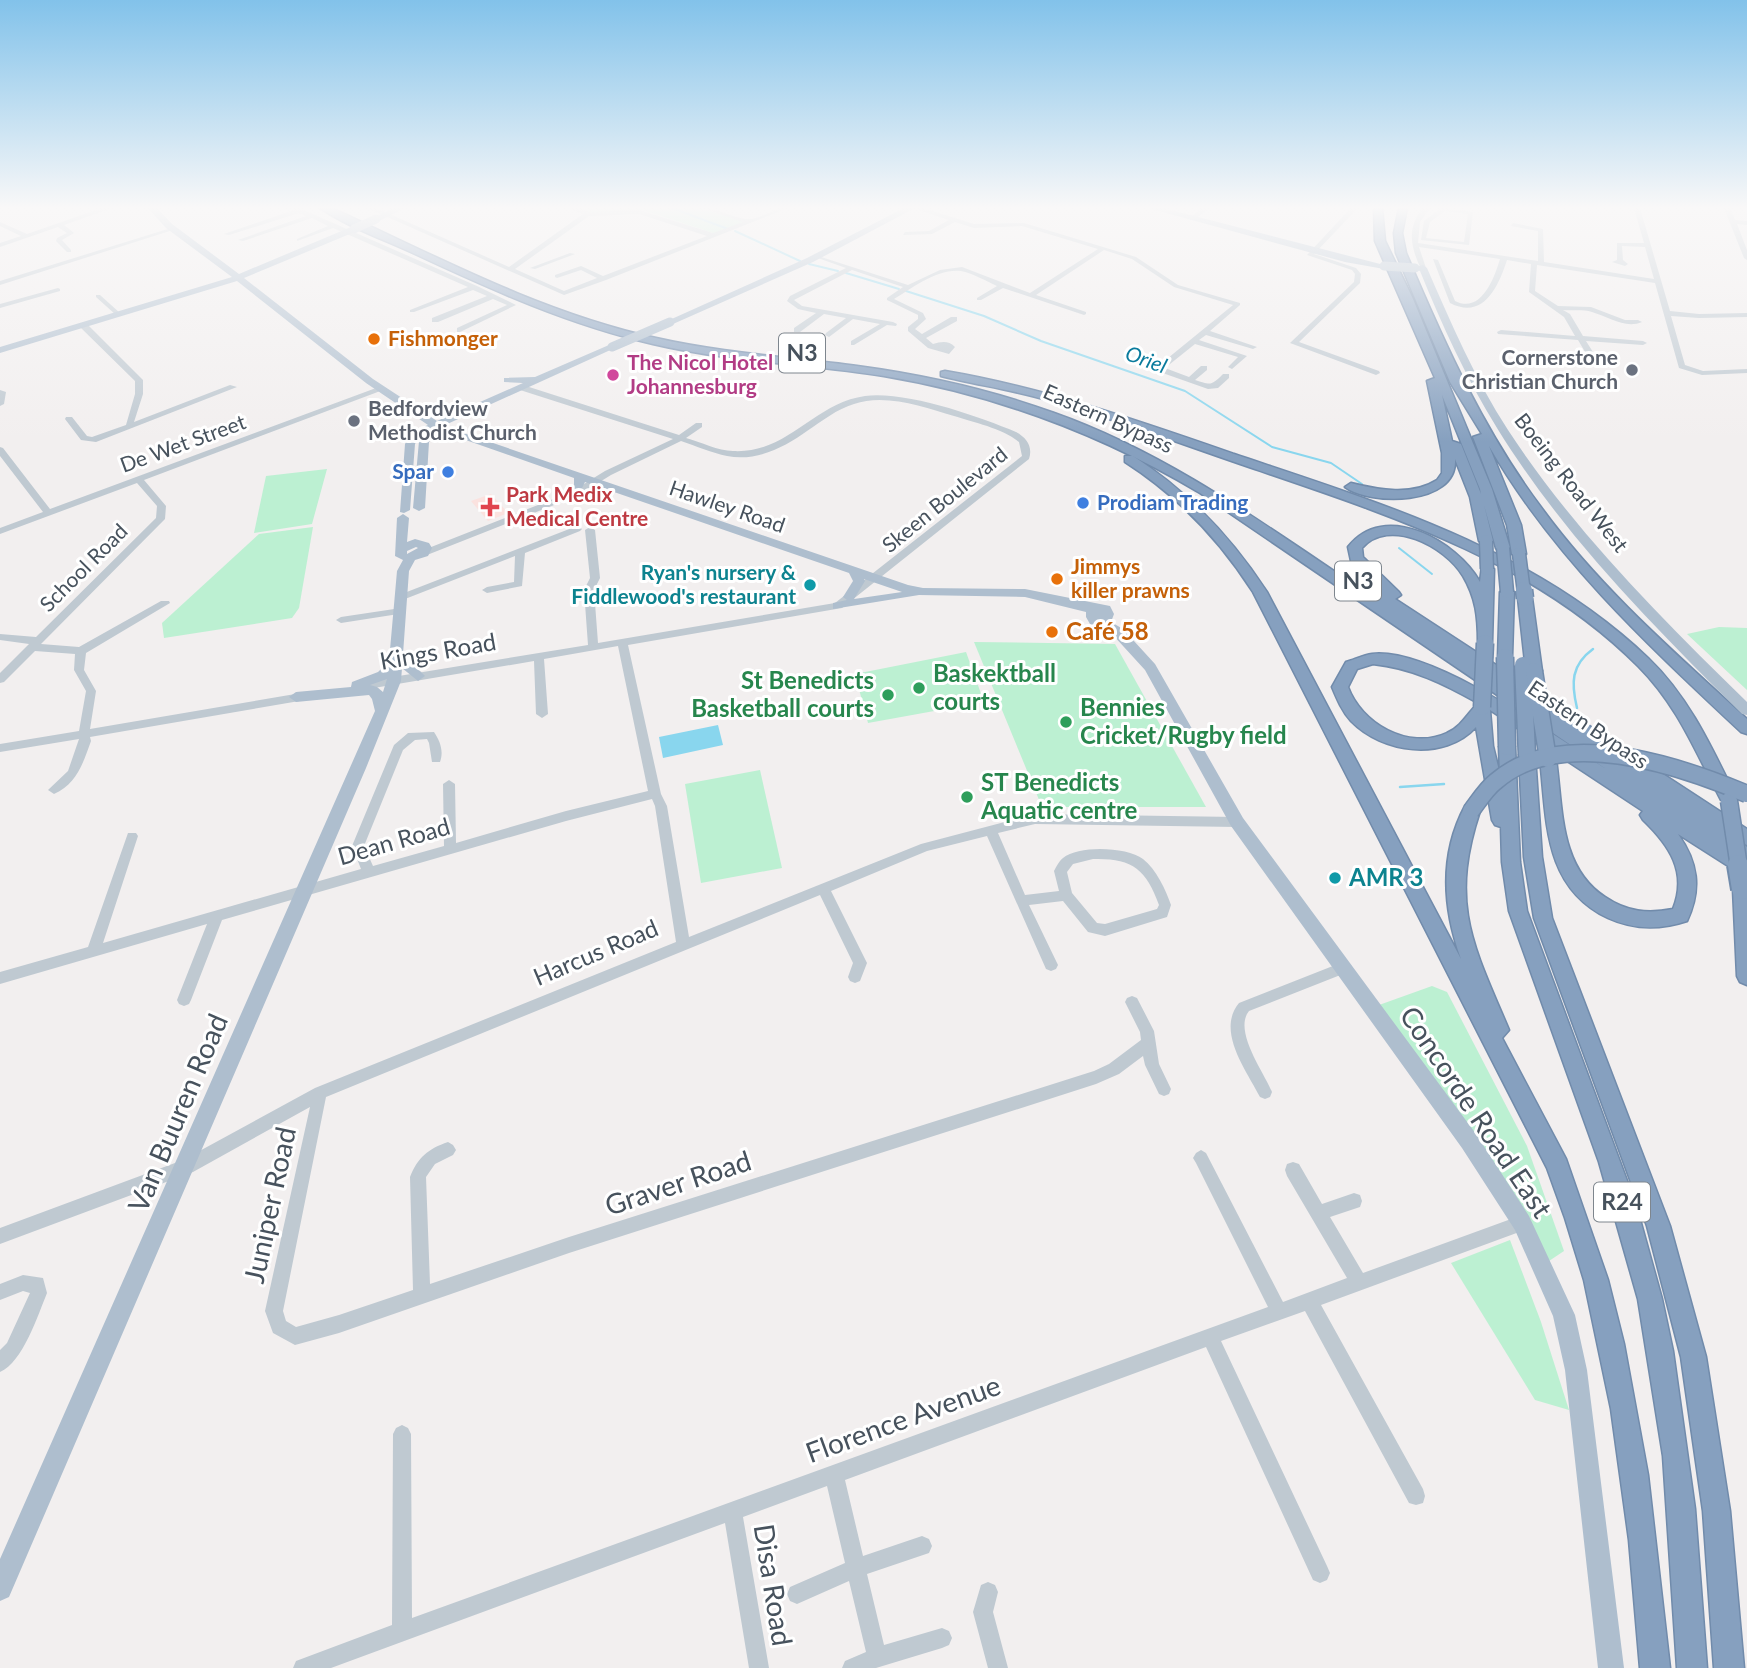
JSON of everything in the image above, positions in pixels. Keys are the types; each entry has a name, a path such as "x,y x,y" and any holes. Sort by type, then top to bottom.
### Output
{"highway":[{"name":"Eastern Bypass","path":"492,286 610,330 676,345 885,373 1014,403 1062,418 1141,454 1204,490 1747,856"},
{"name":"Eastern Bypass","path":"520,286 554,301 621,323 684,338 864,360 945,374 1018,395 1091,421 1177,462 1747,838"},
{"path":"1402,286 1408,299"},
{"name":"R24","path":"1404,286 1486,489 1503,548 1507,592 1506,657 1534,751 1535,867 1544,918 1638,1167 1668,1256 1692,1348 1713,1469 1723,1565 1729,1668"},
{"path":"1421,286 1452,372 1502,492 1519,554 1525,598 1534,751 1562,854 1571,876 1584,893 1611,911 1636,920 1658,922 1680,915 1687,900 1690,878 1680,851 1660,825 1633,801 1534,751"},
{"path":"1416,321 1433,381 1476,497 1486,541 1485,643 1480,715 1510,862"},
{"path":"1452,372 1518,486 1572,556 1634,622 1747,728"},
{"path":"945,374 1035,393 1361,490 1411,494 1433,488 1448,473 1433,381"},
{"path":"1014,403 1090,438 1154,475 1203,516 1229,545 1279,626 1558,1167"},
{"path":"1129,422 1419,522 1465,541 1548,586 1616,639 1667,692 1718,769 1729,801 1745,880 1747,976"},
{"path":"1449,642 1359,564 1355,547 1362,538 1381,531 1397,531 1419,536 1443,548 1469,576 1486,613"},
{"path":"1285,547 1397,636 1535,730"},
{"path":"1480,715 1460,733 1440,741 1400,741 1368,726 1350,710 1342,694 1342,679 1346,671 1363,662 1381,660 1407,664 1465,688 1535,730"},
{"path":"1534,751 1535,730"},
{"path":"1534,751 1745,880"},
{"name":"R24","path":"1534,751 1510,862 1524,933 1637,1246 1658,1334 1675,1439 1686,1552 1692,1668"},
{"path":"1655,1668 1646,1556 1629,1436 1597,1285 1582,1230 1558,1167 1476,976 1459,922 1454,879 1471,811 1481,792 1505,774 1542,760 1577,754 1627,755 1704,776 1747,794"}],"main road":[{"path":"0,350 213,286 245,287 375,391"},
{"path":"402,593 414,552 406,515 410,449 433,426 494,400 514,385 545,378 751,286"},
{"name":"Boeing Road West","path":"1425,286 1486,402 1532,472 1637,597 1747,710"},
{"path":"699,299 724,298"},
{"path":"322,348 348,365 375,391"},
{"path":"514,385 545,378"},
{"path":"537,392 535,387 545,378"},
{"name":"Hawley Road","path":"375,391 433,426 874,579"},
{"path":"461,435 460,424 467,412"},
{"path":"406,515 419,508 423,447 425,437 433,426"},
{"path":"410,449 423,447"},
{"path":"574,494 580,484 579,476"},
{"path":"849,597 859,581 854,572"},
{"name":"Concorde Road East","path":"874,579 923,592 1025,593 1068,602 1098,616 1136,649 1150,667 1237,822 1469,1141 1522,1223 1564,1315 1576,1370 1611,1668"},
{"path":"838,606 923,592"},
{"name":"Van Buuren Road","path":"0,1588 187,1166 382,711 394,681 398,659 402,593"},
{"path":"317,694 376,679 398,659 418,676"},
{"path":"296,697 372,690 377,694 382,711"}],"street":[{"path":"551,286 567,292 585,286"},
{"path":"815,286 790,298 800,308 890,323 853,343"},
{"path":"908,286 889,299 921,314 923,318 911,329 931,346"},
{"path":"979,299 1002,286 1084,313"},
{"path":"1030,296 1045,286"},
{"path":"1176,286 1238,304 1160,369 1212,387 1226,376"},
{"path":"1354,286 1294,345 1376,373"},
{"path":"1445,286 1452,302 1468,308 1476,306 1488,294 1492,286"},
{"path":"1533,286 1532,292 1560,309 1594,359"},
{"path":"1658,286 1682,366 1687,370 1702,373 1747,371"},
{"path":"412,311 475,287 513,306 460,330"},
{"path":"0,306 58,290"},
{"path":"98,296 118,314"},
{"path":"435,320 493,296"},
{"path":"1560,309 1591,309 1624,322 1638,322"},
{"path":"797,330 822,312"},
{"path":"1666,313 1747,315"},
{"path":"829,335 853,316"},
{"path":"921,338 954,319"},
{"path":"83,325 139,380 139,394 129,424"},
{"path":"1205,332 1253,347"},
{"path":"1501,332 1643,343"},
{"path":"1194,341 1221,353 1244,358 1232,367"},
{"path":"1190,380 1204,368"},
{"name":"Skeen Boulevard","path":"514,385 621,422"},
{"name":"Skeen Boulevard","path":"514,385 723,458 754,461 777,456 836,414 866,400 891,401 961,415 1016,435 1025,442 1026,457 874,579"},
{"path":"69,419 86,440 108,435 129,424 233,387"},
{"name":"De Wet Street","path":"0,531 375,391"},
{"path":"0,404 2,392"},
{"path":"414,552 574,494 676,441 699,425"},
{"path":"0,450 48,513"},
{"name":"School Road","path":"0,679 160,519 162,506 138,479"},
{"path":"341,620 402,593 577,529"},
{"path":"590,530 595,578 589,590 593,646"},
{"path":"487,590 519,584 520,552"},
{"name":"Kings Road","path":"0,748 838,606 874,579"},
{"path":"0,637 81,651 165,603"},
{"path":"622,642 655,794 661,806 683,943"},
{"path":"54,790 74,773 85,741 92,691 79,670 81,651"},
{"path":"539,656 541,714"},
{"path":"369,873 358,846 398,748 412,736 430,735 435,742 436,759"},
{"path":"449,784 450,849"},
{"name":"Dean Road","path":"0,978 566,816 655,794"},
{"name":"Harcus Road","path":"0,1236 187,1166 320,1093 902,855 1035,819 1237,822"},
{"path":"990,830 1051,965"},
{"path":"93,952 132,836"},
{"path":"1093,854 1125,855 1145,866 1165,905 1158,916 1099,929 1085,922 1066,895 1060,871 1064,862 1093,854"},
{"path":"823,888 860,963 855,977"},
{"path":"1021,901 1066,895"},
{"path":"184,1000 216,918"},
{"path":"1265,1092 1240,1041 1235,1020 1244,1007 1273,998 1343,968"},
{"path":"1132,1002 1147,1031 1152,1065 1164,1089"},
{"name":"Graver Road","path":"279,1327 295,1336 339,1324 422,1294 1096,1077 1114,1069 1149,1043"},
{"name":"Juniper Road","path":"279,1327 274,1311 320,1093"},
{"path":"422,1294 418,1177 422,1165 433,1155 448,1150"},
{"path":"1201,1158 1279,1311"},
{"path":"1293,1170 1359,1282"},
{"path":"1318,1213 1354,1200"},
{"name":"Florence Avenue","path":"303,1668 1522,1223"},
{"path":"0,1292 23,1283 37,1284 40,1293 13,1349 0,1363"},
{"path":"1309,1300 1416,1496"},
{"path":"1210,1336 1320,1573"},
{"path":"402,1434 402,1632"},
{"path":"834,1474 877,1657"},
{"name":"Disa Road","path":"733,1511 758,1668"},
{"path":"797,1594 857,1568 922,1546"},
{"path":"988,1592 983,1612 998,1668"},
{"path":"852,1668 877,1657 942,1638"}],"shaded area":[{"name":"Park Medix Medical Centre","path":"491,494 508,513 488,521 471,501"}],"green space":[{"path":"327,469 312,524 254,533 266,476"},
{"path":"313,527 299,608 292,618 164,638 162,623 259,534"},
{"path":"1719,627 1747,628 1747,690 1687,634"},
{"path":"974,642 1115,644 1206,807 1042,807"},
{"name":"Baskektball courts","path":"966,652 984,702 868,723 855,674"},
{"path":"760,770 782,868 701,883 685,784"},
{"path":"1432,986 1447,992 1527,1146 1564,1251 1549,1261 1379,1005"},
{"path":"1510,1240 1541,1322 1569,1410 1535,1400 1451,1263"}],"water":[{"path":"718,725 723,745 663,758 659,737"}],"waterway":[{"name":"Oriel","path":"889,286 899,289"},
{"name":"Oriel","path":"906,291 984,316 1041,341 1185,391 1272,447 1331,463 1362,484"},
{"path":"1399,548 1432,574"},
{"path":"1577,708 1574,675 1580,661 1593,649"},
{"path":"1400,787 1444,784"}],"place":[{"name":"Fishmonger","path":"374,339"},
{"name":"Cornerstone Christian Church","path":"1632,370"},
{"name":"The Nicol Hotel Johannesburg","path":"613,375"},
{"name":"Bedfordview Methodist Church","path":"354,421"},
{"name":"Spar","path":"448,472"},
{"name":"Prodiam Trading","path":"1083,503"},
{"name":"Park Medix Medical Centre","path":"490,507"},
{"name":"Jimmys killer prawns","path":"1057,579"},
{"name":"Ryan's nursery & Fiddlewood's restaurant","path":"810,585"},
{"name":"Café 58","path":"1052,632"},
{"name":"Baskektball courts","path":"919,688"},
{"name":"St Benedicts Basketball courts","path":"888,695"},
{"name":"Bennies Cricket/Rugby field","path":"1066,722"},
{"name":"ST Benedicts Aquatic centre","path":"967,797"},
{"name":"AMR 3","path":"1335,878"}]}
